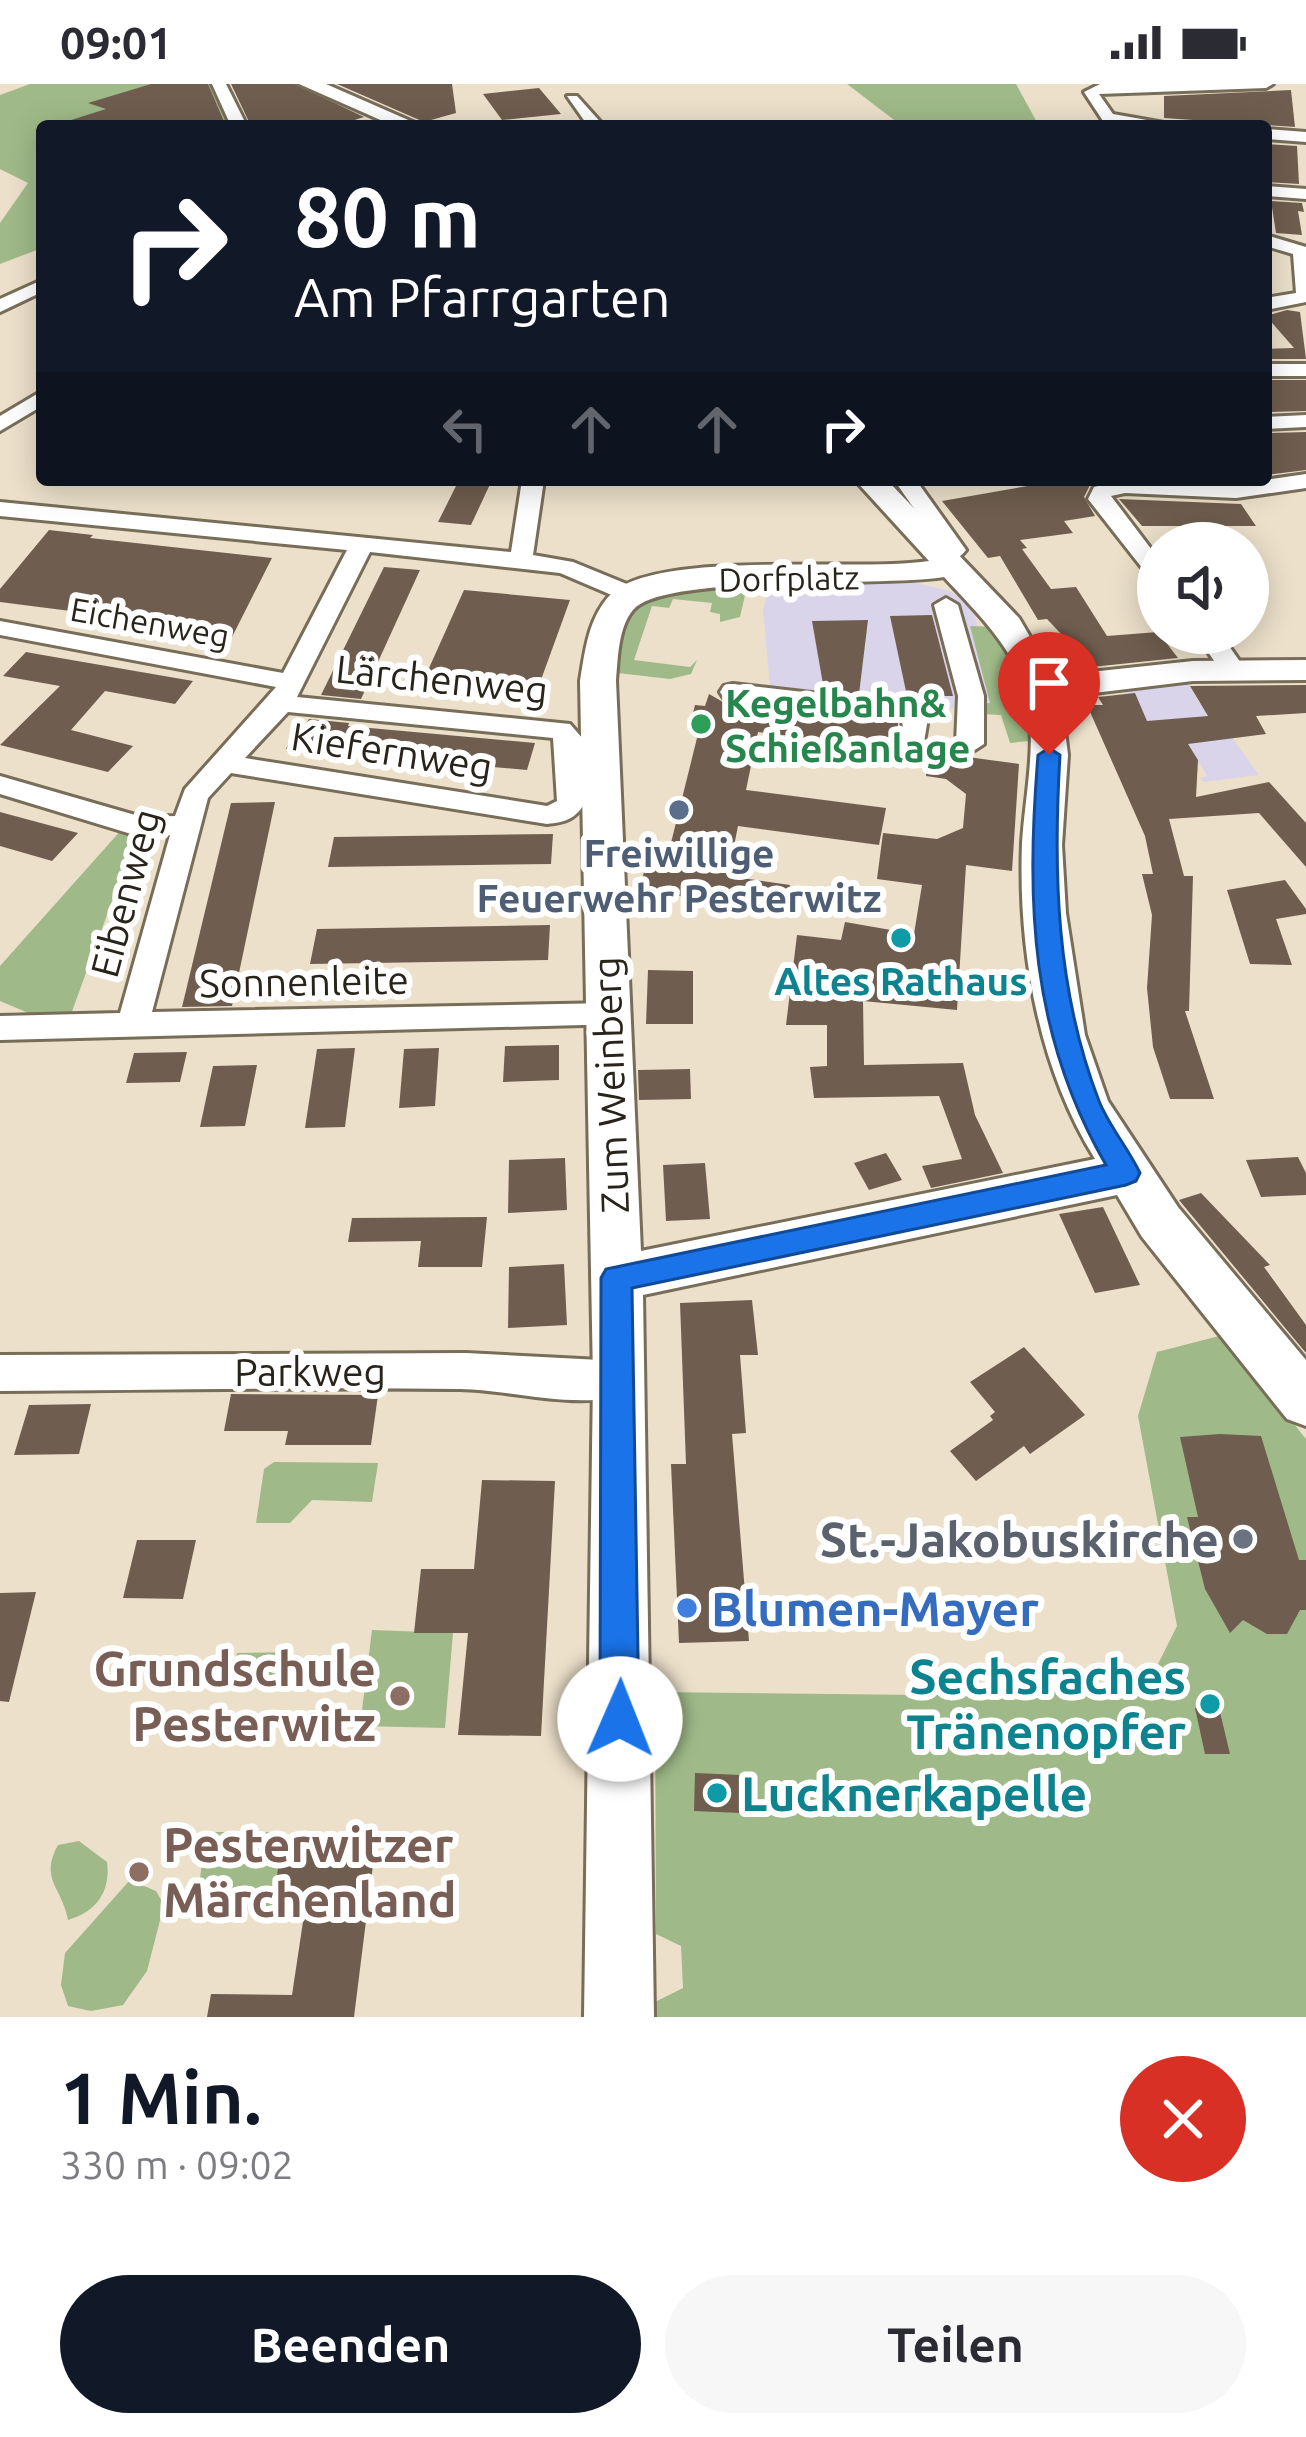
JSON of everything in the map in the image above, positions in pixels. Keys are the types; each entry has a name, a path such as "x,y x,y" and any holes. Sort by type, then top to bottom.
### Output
{"street":[{"path":"219,84 236,120"},
{"path":"309,84 397,120"},
{"path":"1124,120 1108,118 1091,92 1108,86 1266,84"},
{"path":"572,98 591,120"},
{"path":"1272,134 1306,137"},
{"path":"1272,191 1306,194"},
{"path":"1272,242 1302,251 1305,296 1272,304"},
{"path":"0,306 36,288"},
{"path":"1272,370 1306,370"},
{"path":"0,424 31,413"},
{"path":"1272,423 1306,421"},
{"path":"1272,486 1306,481"},
{"path":"521,560 532,486"},
{"path":"875,486 1007,625 1042,688 1049,755 1043,817 1045,913 1070,1062 1087,1107 1160,1222 1306,1401"},
{"path":"909,486 954,550 944,562"},
{"path":"1137,547 1099,499 1102,491 1124,486 1236,491 1271,486"},
{"path":"0,509 521,560 565,568 631,594"},
{"name":"Eibenweg","path":"132,1028 194,796 285,692 361,545"},
{"name":"Dorfplatz","path":"631,594 697,580 907,575 944,562"},
{"name":"Zum Weinberg","path":"619,2017 620,1379 598,681 607,632 617,608 631,594"},
{"path":"946,605 971,696 970,744"},
{"name":"Eichenweg","path":"0,628 285,692"},
{"path":"1222,654 1232,669"},
{"path":"1042,688 1232,669 1306,670"},
{"name":"Lärchenweg","path":"285,692 561,730 570,739 571,803 562,813 547,815"},
{"path":"733,692 916,712 914,736"},
{"name":"Kiefernweg","path":"226,764 547,815"},
{"path":"0,785 141,827 186,825"},
{"name":"Sonnenleite","path":"6,1025 132,1028 610,1015"},
{"path":"617,1278 1126,1173"},
{"name":"Parkweg","path":"0,1373 442,1371 620,1379"}],"shaded area":[{"path":"912,582 950,591 973,608 1001,714 770,687 763,609 771,586"},
{"path":"1188,683 1259,775 1204,782 1200,778 1207,776 1200,764 1180,766 1152,745 1124,692"}],"green space":[{"path":"30,84 217,84 234,120 36,120 36,250 0,264 0,223 28,183 0,169 0,95"},
{"path":"847,84 1016,84 1036,120 894,120"},
{"path":"738,585 746,591 740,617 720,622 720,614 710,612 712,603 673,599 669,608 652,606 634,660 690,667 697,660 691,674 670,679 609,672 631,608 668,589"},
{"path":"970,626 997,627 1017,656 1037,732 1029,741 1010,743 1001,715 979,714 977,704 990,703"},
{"path":"123,828 137,832 70,1017 40,1018 0,1001 0,966"},
{"path":"1223,1335 1306,1439 1306,2017 656,2017 655,2002 683,1988 681,1946 656,1934 655,1692 923,1695 1145,1690 1177,1626 1138,1416 1157,1352"},
{"path":"274,1462 378,1463 372,1502 312,1500 290,1523 256,1523 264,1469"},
{"path":"372,1630 453,1633 445,1728 360,1726"},
{"path":"291,1652 287,1686 232,1688 237,1653"},
{"path":"206,1832 285,1832 274,1911 196,1909"},
{"path":"79,1841 107,1862 107,1883 94,1906 68,1920 51,1866 58,1845"},
{"path":"130,1880 156,1891 164,1905 147,1971 123,2005 91,2011 68,2006 61,1985 65,1953"}],"building":[{"path":"151,84 208,84 223,120 71,120 106,109 88,103"},
{"path":"231,84 295,84 364,117 355,120 248,120"},
{"path":"337,84 452,84 456,113 419,120"},
{"path":"539,88 561,114 502,120 483,94"},
{"path":"1291,90 1295,127 1272,125 1272,120 1164,118 1164,96"},
{"path":"1272,144 1297,146 1299,184 1272,182"},
{"path":"1272,201 1302,203 1304,212 1298,211 1302,235 1276,233"},
{"path":"1300,312 1306,359 1272,359 1272,349 1294,348 1272,323 1272,314"},
{"path":"1272,380 1306,380 1306,411 1272,412"},
{"path":"1306,432 1306,470 1272,474 1272,433"},
{"path":"456,486 489,486 471,525 438,522"},
{"path":"1028,486 1090,486 1084,497 1095,516 1064,521 1073,533 1020,540 1027,548 1022,549 1051,589 1076,587 1107,636 1137,634 1137,654 1175,654 1178,658 1082,668 1062,635 1047,619 1038,620 1000,556 988,558 942,501"},
{"path":"1119,499 1241,504 1253,522 1139,522"},
{"path":"49,530 272,558 231,639 128,626 133,619 0,602 0,589"},
{"path":"384,567 420,570 361,699 321,695"},
{"path":"464,590 570,600 538,688 425,677"},
{"path":"932,615 953,696 907,696 890,616"},
{"path":"868,620 859,694 824,690 812,621"},
{"path":"26,652 193,681 175,704 105,691 71,730 133,746 108,772 0,745 60,686 3,676"},
{"path":"1306,685 1306,713 1256,716 1266,734 1188,744 1198,760 1196,797 1269,782 1306,823 1306,867 1259,813 1169,819 1184,876 1193,876 1189,1011 1185,1011 1214,1099 1170,1099 1153,1047 1147,988 1152,915 1142,874 1153,874 1145,836 1087,705 1103,705 1098,697 1135,693 1147,721 1208,716 1190,686"},
{"path":"709,694 723,702 898,723 897,749 758,732 746,790 886,808 879,845 738,826 728,876 790,885 785,912 639,890 646,865 665,867 699,730 689,729 695,705 705,706"},
{"path":"309,719 535,743 527,770 286,749 298,723 306,724"},
{"path":"930,752 1019,764 1012,871 966,865 957,1010 863,1001 864,1065 963,1063 975,1115 1003,1173 931,1188 922,1166 962,1159 939,1096 814,1098 810,1067 827,1066 827,1025 786,1025 797,935 841,940 845,922 914,934 922,885 877,879 883,833 937,839 963,828 966,794 946,779 926,776"},
{"path":"275,802 232,1006 182,1007 231,803"},
{"path":"0,812 78,833 52,861 0,846"},
{"path":"553,834 551,864 328,867 334,837"},
{"path":"1285,880 1306,909 1306,914 1276,919 1292,965 1250,964 1227,890"},
{"path":"550,925 548,960 310,964 317,929"},
{"path":"648,970 693,971 693,1024 646,1024"},
{"path":"559,1045 559,1080 503,1082 505,1046"},
{"path":"355,1048 345,1127 305,1128 317,1049"},
{"path":"439,1048 435,1106 399,1108 404,1049"},
{"path":"187,1052 180,1082 126,1083 134,1053"},
{"path":"257,1065 245,1126 200,1127 213,1066"},
{"path":"690,1069 691,1099 639,1100 638,1070"},
{"path":"886,1153 902,1180 869,1190 854,1163"},
{"path":"1298,1157 1306,1173 1306,1195 1261,1197 1246,1160"},
{"path":"565,1158 567,1210 508,1213 509,1160"},
{"path":"705,1163 710,1219 666,1221 663,1165"},
{"path":"1201,1193 1270,1265 1264,1267 1306,1325 1306,1353 1179,1200"},
{"path":"1103,1207 1140,1285 1095,1293 1059,1214"},
{"path":"487,1217 482,1267 418,1267 421,1241 348,1242 352,1218"},
{"path":"564,1264 567,1325 508,1328 509,1267"},
{"path":"752,1300 758,1355 740,1355 746,1433 732,1434 749,1641 679,1643 671,1464 686,1464 680,1303"},
{"path":"1024,1347 1085,1415 1030,1454 1024,1446 976,1481 950,1451 993,1420 990,1416 995,1412 970,1382"},
{"path":"231,1394 378,1395 371,1445 285,1445 288,1431 224,1431"},
{"path":"91,1404 79,1454 14,1455 29,1405"},
{"name":"St.-Jakobuskirche","path":"1261,1436 1299,1560 1306,1560 1306,1610 1300,1610 1287,1634 1267,1634 1243,1620 1230,1633 1205,1589 1187,1517 1198,1517 1180,1437"},
{"path":"482,1480 555,1481 541,1736 458,1735 468,1633 414,1633 421,1569 474,1569"},
{"path":"137,1540 196,1540 183,1599 123,1598"},
{"path":"36,1592 9,1702 0,1701 0,1593"},
{"path":"1195,1708 1219,1708 1230,1754 1205,1754"},
{"name":"Lucknerkapelle","path":"695,1773 740,1775 740,1813 694,1811"},
{"path":"281,1849 375,1849 354,2017 207,2017 211,1994 292,1995 307,1895 274,1895"}],"place":[{"name":"Kegelbahn& Schießanlage","path":"701,724"},
{"name":"Freiwillige Feuerwehr Pesterwitz","path":"679,810"},
{"name":"Altes Rathaus","path":"901,938"},
{"name":"St.-Jakobuskirche","path":"1243,1539"},
{"name":"Blumen-Mayer","path":"687,1608"},
{"name":"Grundschule Pesterwitz","path":"400,1696"},
{"name":"Sechsfaches Tränenopfer","path":"1210,1704"},
{"name":"Lucknerkapelle","path":"717,1793"},
{"name":"Pesterwitzer Märchenland","path":"139,1872"}],"route":[{"path":"620,1719 617,1278 1126,1173 1087,1107 1064,1035 1045,913 1042,845 1049,755"}]}
